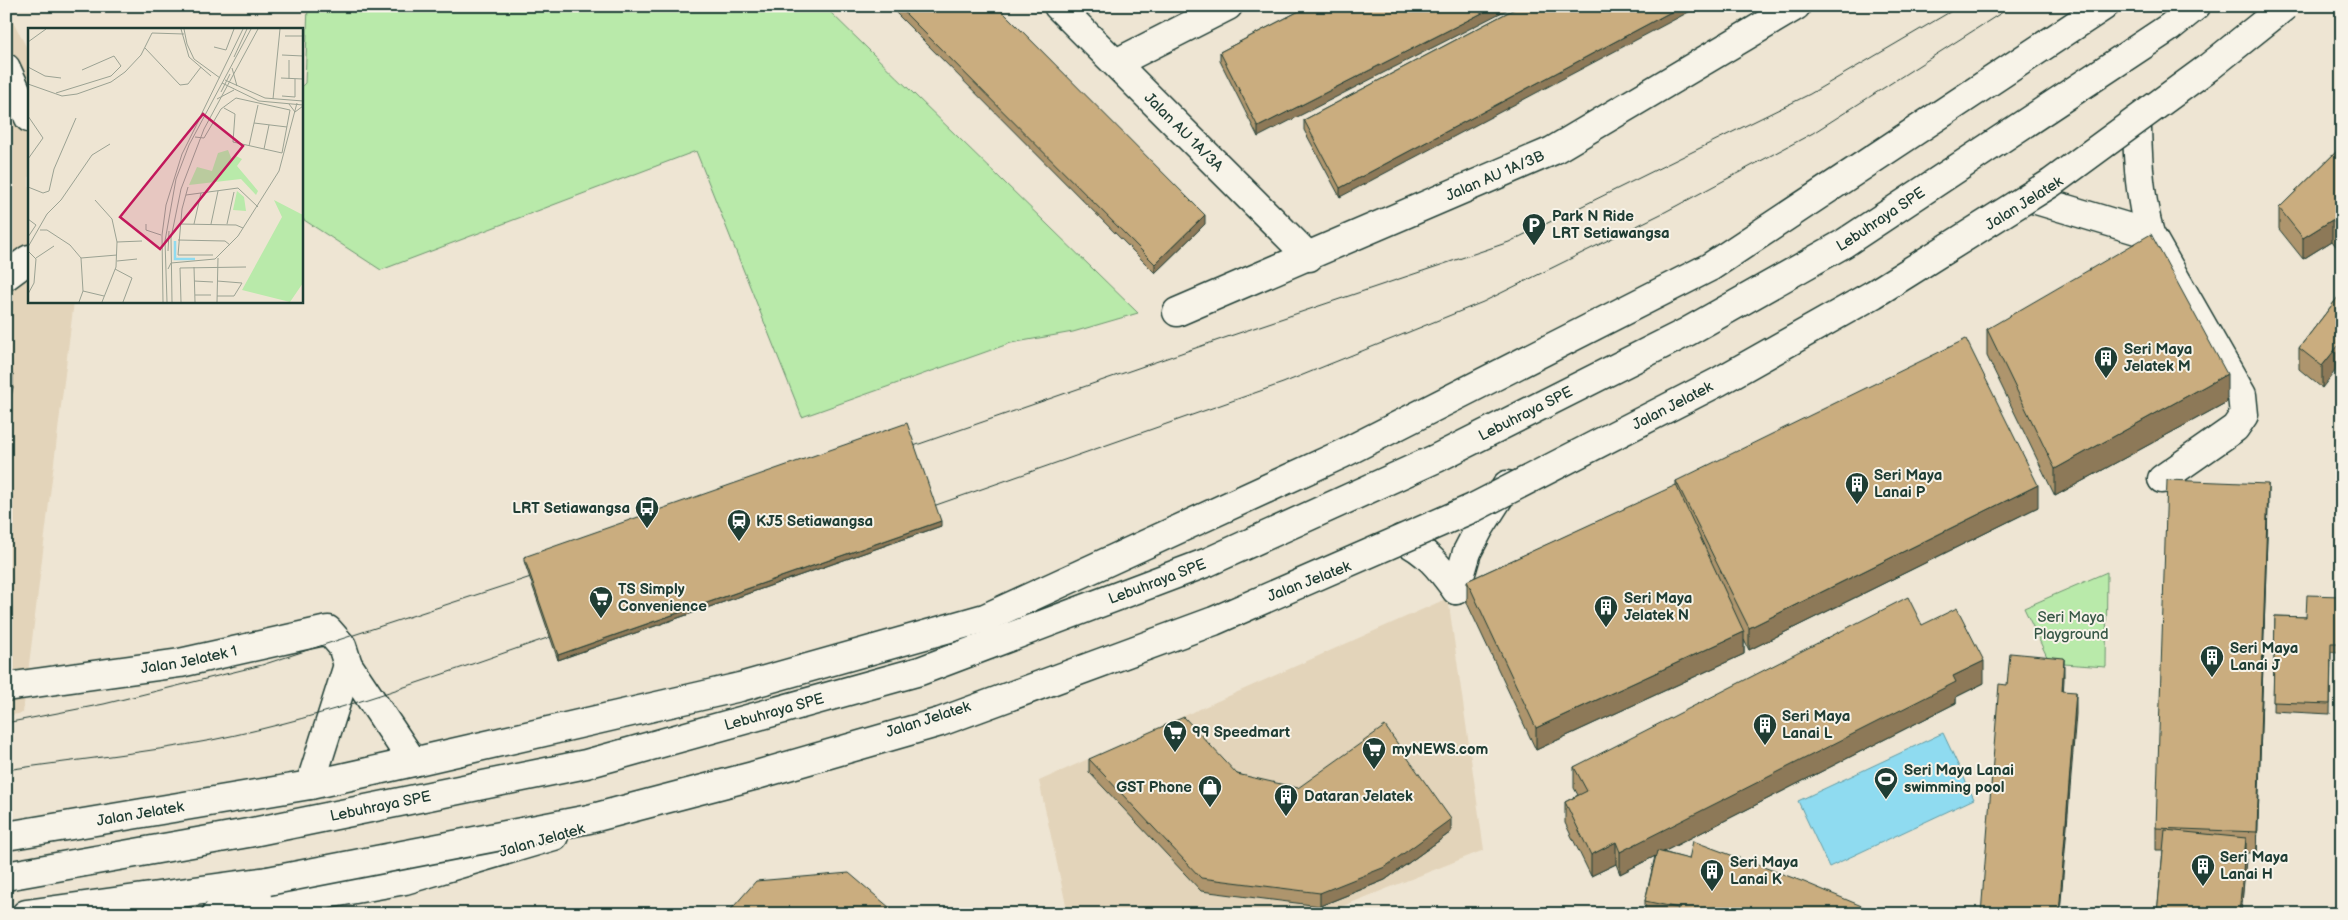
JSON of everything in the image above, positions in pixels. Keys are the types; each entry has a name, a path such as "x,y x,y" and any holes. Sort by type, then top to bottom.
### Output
{"main road":[{"name":"Jalan AU 1A/3A","path":"1058,6 1309,257"},
{"path":"1116,63 1228,6"},
{"name":"Jalan Jelatek","path":"6,836 310,785 740,687 994,614 1342,454 1710,267 2104,6"},
{"name":"Lebuhraya SPE","path":"6,876 267,829 586,764 920,671 1208,562 1437,458 1687,332 1843,244 2170,27 2196,6"},
{"path":"128,914 268,881 589,819 753,776 940,722 1223,617 1473,508 1718,382 1874,294 2052,182 2209,66 2285,6"},
{"name":"Jalan Jelatek","path":"216,914 405,880 787,770 909,724 967,708 1347,568 1507,485 1665,408 1885,287 2033,199 2137,129 2294,6"},
{"name":"Jalan AU 1A/3B","path":"1177,312 1309,257 1552,151 1785,9"},
{"path":"6,68 28,116"},
{"path":"2137,129 2138,167 2143,207 2157,245 2242,395 2244,415 2235,428 2162,479"},
{"path":"2033,199 2157,245"},
{"path":"6,276 28,260"},
{"path":"1401,539 1417,546 1423,551 1440,567 1456,590 1467,552 1507,485"},
{"name":"Jalan Jelatek 1","path":"6,687 180,663 328,630 342,646 348,665 412,762"},
{"path":"310,785 348,665"},
{"path":"26,914 268,881"}],"shaded area":[{"path":"6,8 28,50 28,302 74,302 23,713 6,716"},
{"name":"Dataran Jelatek","path":"1448,598 1484,850 1323,914 1068,914 1039,781"}],"green space":[{"path":"308,6 824,6 1138,313 1073,332 1011,343 802,417 696,151 381,270 302,219 302,86 305,83"},
{"name":"Seri Maya Playground","path":"2107,572 2106,667 2050,663 2024,608"}],"water":[{"name":"Seri Maya Lanai swimming pool","path":"1943,733 1974,799 1829,867 1798,801"}],"building":[{"path":"898,6 997,6 1205,215 1155,264"},
{"path":"1309,6 1496,6 1258,127 1220,52"},
{"path":"1520,6 1682,6 1340,188 1304,120"},
{"path":"2342,146 2342,233 2332,220 2303,238 2279,208"},
{"name":"Seri Maya Jelatek M","path":"2151,234 2227,374 2055,469 1987,329"},
{"path":"2342,292 2342,341 2322,366 2299,348"},
{"name":"Seri Maya Lanai P","path":"1966,339 2038,485 1749,628 1676,481"},
{"path":"13,374 6,409 6,375"},
{"name":"KJ5 Setiawangsa","path":"907,423 941,521 558,655 524,557"},
{"name":"Seri Maya Lanai J","path":"2167,480 2268,484 2257,832 2156,828"},
{"name":"Seri Maya Jelatek N","path":"1676,485 1744,632 1536,728 1467,581"},
{"path":"2307,595 2342,596 2342,643 2331,643 2330,704 2273,702 2275,616 2306,617"},
{"name":"Seri Maya Lanai L","path":"1908,597 1922,625 1957,608 1984,661 1953,676 1956,682 1620,852 1616,842 1591,855 1565,802 1587,791 1574,767"},
{"path":"2010,653 2064,658 2062,691 2076,692 2059,914 1981,914 1999,684 2007,685"},
{"name":"Dataran Jelatek","path":"1184,717 1237,774 1298,788 1385,726 1451,819 1385,867 1320,893 1201,878 1089,759"},
{"name":"Seri Maya Lanai H","path":"2165,830 2246,838 2239,914 2157,914"},
{"path":"1693,841 1804,882 1864,907 1875,914 1677,914 1678,908 1645,901 1657,851 1689,859"},
{"path":"849,873 897,914 727,914 756,881"}],"tram line":[{"path":"902,450 1509,242 1810,94 1960,6"},
{"path":"922,510 1283,383 1483,302 1665,212 1813,133 2012,6"},
{"path":"6,723 104,704 262,665 543,573"},
{"path":"6,770 161,749 257,730 345,706 562,633"}],"place":[{"name":"Park N Ride LRT Setiawangsa","path":"1534,246"},
{"name":"Seri Maya Jelatek M","path":"2106,379"},
{"name":"Seri Maya Lanai P","path":"1857,505"},
{"name":"LRT Setiawangsa","path":"647,529"},
{"name":"KJ5 Setiawangsa","path":"739,542"},
{"name":"TS Simply Convenience","path":"601,619"},
{"name":"Seri Maya Jelatek N","path":"1606,628"},
{"name":"Seri Maya Lanai J","path":"2212,678"},
{"name":"Seri Maya Lanai L","path":"1765,746"},
{"name":"99 Speedmart","path":"1175,753"},
{"name":"myNEWS.com","path":"1374,770"},
{"name":"Seri Maya Lanai swimming pool","path":"1886,800"},
{"name":"GST Phone","path":"1210,808"},
{"name":"Dataran Jelatek","path":"1286,817"},
{"name":"Seri Maya Lanai H","path":"2203,887"},
{"name":"Seri Maya Lanai K","path":"1712,892"}]}
